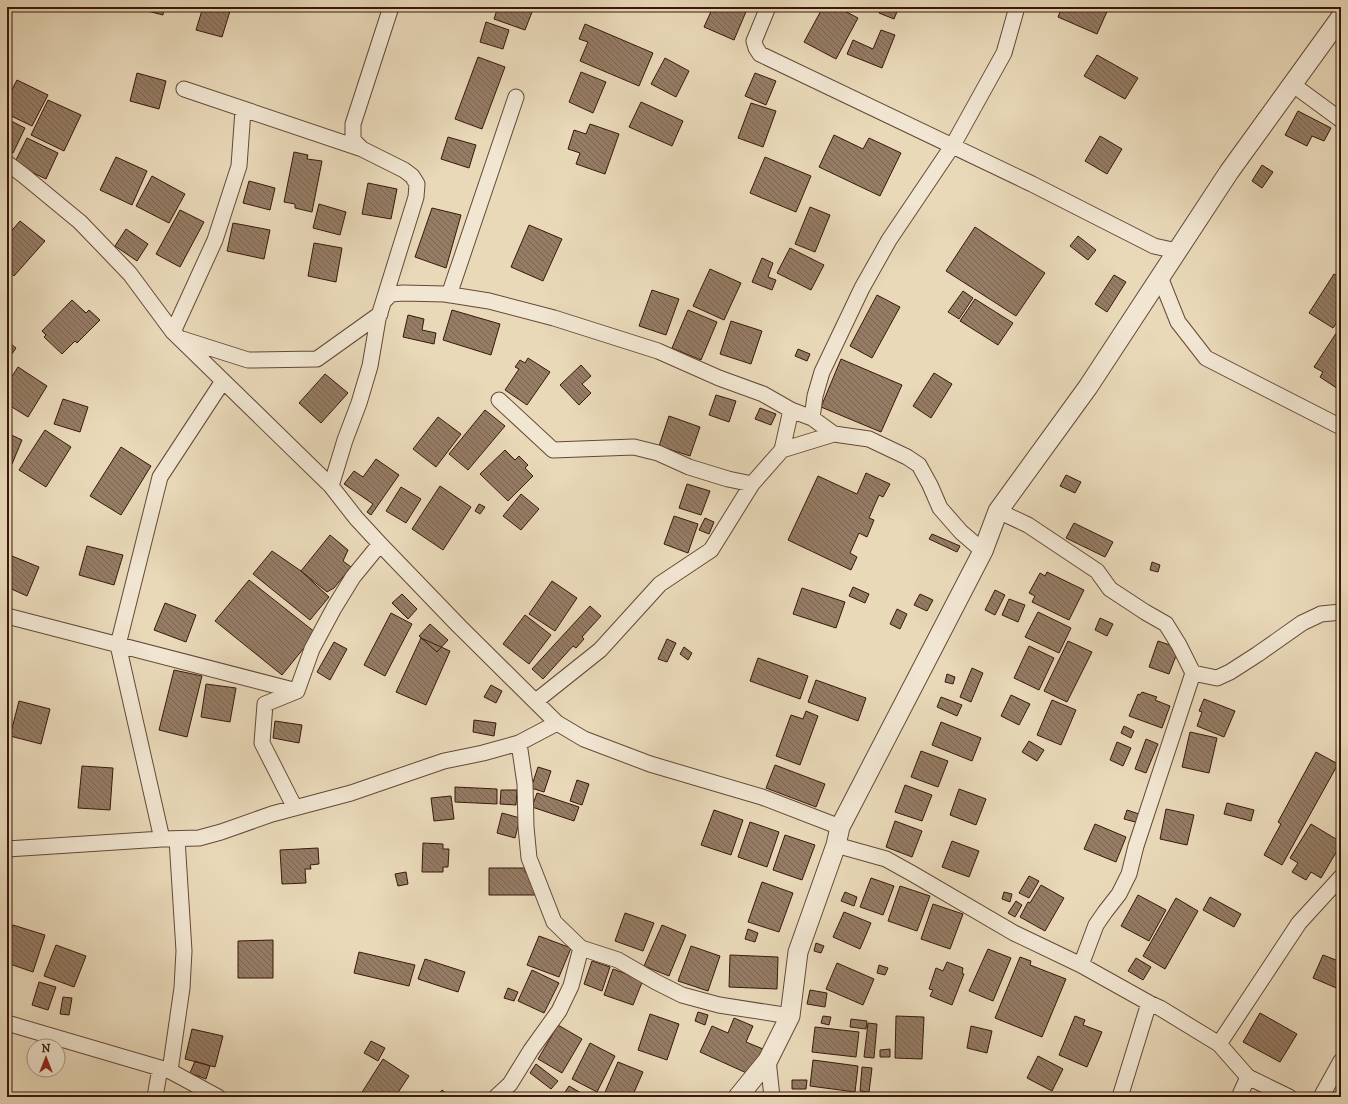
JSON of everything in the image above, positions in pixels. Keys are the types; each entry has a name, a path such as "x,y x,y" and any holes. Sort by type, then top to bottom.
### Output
{"street":[{"path":"362,149 353,140 353,124 391,7"},
{"path":"768,7 754,41 760,54 953,145 1154,246 1177,251"},
{"path":"812,418 815,396 822,372 862,288 889,240 953,145 1004,53 1016,7"},
{"path":"738,1097 768,1060 790,1016 798,952 836,845 840,827 983,552 998,510 1088,387 1229,172 1341,17"},
{"path":"1292,84 1341,120"},
{"path":"184,89 362,149 404,170 412,176 417,184 416,196 382,307 370,366 331,486"},
{"path":"450,295 516,97"},
{"path":"176,335 214,240 239,166 243,110"},
{"path":"7,163 80,222 130,274 176,335 331,486 356,518 380,544 459,626 557,723 584,739 650,764 762,797 840,827"},
{"path":"1160,277 1178,322 1206,358 1341,427"},
{"path":"176,335 248,360 317,359 382,307 391,294 403,293 450,295 489,301 554,318 658,351 719,378 763,394 791,410 812,418 834,434"},
{"path":"155,1097 165,1070 182,988 184,951 170,839 118,645 160,477 223,381"},
{"path":"499,400 553,450 634,447 658,453 690,467 728,479 752,484"},
{"path":"536,701 600,650 660,584 711,550 752,484 782,450 791,410"},
{"path":"782,450 834,434 869,439 907,457 919,465 940,508 961,532 983,552"},
{"path":"998,510 1028,524 1097,571 1110,588 1145,612 1166,624 1193,673 1136,846 1130,874 1119,894 1096,925 1081,965"},
{"path":"295,808 262,743 264,704 297,691 312,649 334,608 353,577 380,544"},
{"path":"1193,673 1217,678 1230,672 1258,654 1302,623 1321,614 1341,612"},
{"path":"7,616 297,691"},
{"path":"7,849 199,838 272,814 351,793 444,761 483,753 519,743 557,723"},
{"path":"519,743 525,784 526,827 529,858 554,922 580,948 618,960 656,982 682,994 719,1005 790,1016"},
{"path":"836,845 886,859 1014,933 1081,965 1160,1008 1219,1044 1248,1077 1289,1097"},
{"path":"1219,1044 1299,923 1341,877"},
{"path":"496,1097 510,1084 531,1050 559,1011 571,986 580,948"},
{"path":"1120,1097 1149,1003"},
{"path":"7,1023 165,1070 218,1097"},
{"path":"768,1060 772,1097"},
{"path":"1321,1097 1341,1061"},
{"path":"1239,1097 1248,1077"}],"building":[{"path":"132,7 164,7 163,15"},
{"path":"203,7 216,7 230,11 222,37 196,30"},
{"path":"498,7 534,7 525,30 494,19"},
{"path":"713,7 748,7 734,40 704,27"},
{"path":"823,7 837,7 858,18 836,59 804,42"},
{"path":"882,7 899,7 894,19 879,13"},
{"path":"900,7 912,7 910,10"},
{"path":"1062,7 1109,7 1097,34 1058,17"},
{"path":"486,22 509,30 503,49 480,42"},
{"path":"585,24 653,53 639,86 580,61 588,42 579,39"},
{"path":"881,30 895,35 882,68 847,54 853,40 873,49"},
{"path":"1097,55 1138,78 1125,99 1084,76"},
{"path":"478,57 505,67 482,129 455,119"},
{"path":"665,58 689,71 676,97 651,84"},
{"path":"581,72 606,82 593,113 569,102"},
{"path":"137,73 166,81 159,109 130,101"},
{"path":"755,73 776,81 766,105 745,96"},
{"path":"17,80 48,95 32,126 7,114 7,99"},
{"path":"48,100 81,115 64,151 31,135"},
{"path":"641,102 683,121 672,146 629,127"},
{"path":"751,103 776,111 763,147 738,138"},
{"path":"1298,111 1331,128 1324,141 1312,136 1307,146 1285,135"},
{"path":"7,119 25,128 13,153 7,150"},
{"path":"590,124 619,134 605,174 576,164 580,153 568,149 574,130 586,134"},
{"path":"834,135 863,149 869,138 901,153 880,196 819,167"},
{"path":"1100,136 1122,149 1107,174 1085,161"},
{"path":"448,137 476,145 469,168 441,159"},
{"path":"27,138 58,153 46,179 14,164"},
{"path":"294,152 308,155 307,159 322,161 312,212 295,208 295,204 284,202"},
{"path":"116,157 147,171 132,205 100,190"},
{"path":"765,157 811,176 796,212 750,193"},
{"path":"1262,165 1273,172 1262,188 1252,181"},
{"path":"152,176 185,194 169,223 136,206"},
{"path":"249,181 275,188 270,210 243,203"},
{"path":"368,183 397,189 391,219 362,214"},
{"path":"319,204 346,212 340,235 313,228"},
{"path":"810,207 830,215 815,252 795,244"},
{"path":"432,208 461,215 446,268 415,257"},
{"path":"180,210 204,222 180,267 156,254"},
{"path":"20,221 45,241 14,276 7,270 7,236"},
{"path":"233,223 270,230 264,259 227,251"},
{"path":"529,225 562,239 543,281 511,267"},
{"path":"975,227 1045,273 1016,316 946,271"},
{"path":"126,229 148,244 137,261 115,246"},
{"path":"1078,236 1096,250 1088,260 1070,246"},
{"path":"314,243 342,248 336,282 308,276"},
{"path":"790,248 824,265 811,290 777,273"},
{"path":"762,258 773,263 768,277 776,280 772,290 752,282"},
{"path":"710,269 741,283 724,320 693,306"},
{"path":"1334,274 1341,278 1341,316 1333,328 1309,313"},
{"path":"1114,275 1126,282 1107,312 1095,304"},
{"path":"652,290 679,299 666,335 639,326"},
{"path":"963,291 973,298 959,319 948,312"},
{"path":"877,295 900,307 872,358 850,346"},
{"path":"975,299 1013,323 998,345 960,321"},
{"path":"72,300 86,313 89,310 100,320 77,343 75,341 62,354 44,337 46,335 42,331"},
{"path":"452,310 500,324 491,355 443,340"},
{"path":"688,310 717,322 701,360 672,348"},
{"path":"408,315 424,319 422,330 436,333 434,344 403,337"},
{"path":"731,321 762,331 751,364 720,354"},
{"path":"1337,332 1341,334 1341,385 1338,389 1320,377 1323,372 1314,367"},
{"path":"7,341 16,348 7,361"},
{"path":"798,349 810,354 807,361 795,356"},
{"path":"528,358 550,372 527,405 505,390 519,369 515,367 520,360 525,363"},
{"path":"841,359 902,385 881,432 821,407"},
{"path":"581,365 591,376 582,384 591,393 579,405 560,385"},
{"path":"18,367 47,386 28,417 7,404 7,384"},
{"path":"934,373 952,384 931,418 913,406"},
{"path":"325,374 348,393 321,423 299,403"},
{"path":"716,395 736,401 729,422 709,415"},
{"path":"63,399 88,407 80,432 54,424"},
{"path":"760,408 776,414 771,425 755,419"},
{"path":"485,410 505,426 468,470 449,454"},
{"path":"669,416 700,427 690,456 659,446"},
{"path":"438,417 461,434 436,467 413,449"},
{"path":"45,430 71,447 46,487 19,470"},
{"path":"7,433 22,440 12,464 7,462"},
{"path":"121,447 151,466 121,515 90,496"},
{"path":"505,450 515,460 519,456 528,465 525,468 533,476 508,501 480,474"},
{"path":"376,459 399,475 371,515 367,512 373,504 344,484 354,471 363,477"},
{"path":"866,473 890,484 883,497 879,495 869,518 874,520 867,537 859,533 850,553 857,557 851,570 788,540 818,476 857,494"},
{"path":"1066,475 1081,482 1075,493 1060,486"},
{"path":"687,484 710,491 701,515 679,508"},
{"path":"440,486 471,507 443,550 412,529"},
{"path":"401,487 421,499 406,523 386,511"},
{"path":"521,494 539,509 521,530 503,516"},
{"path":"479,504 485,507 480,514 475,511"},
{"path":"674,516 698,524 688,553 664,544"},
{"path":"705,518 714,522 709,534 699,530"},
{"path":"1074,523 1113,542 1105,557 1066,538"},
{"path":"932,534 960,546 957,552 929,539"},
{"path":"330,535 348,550 343,561 351,567 334,588 327,592 301,571"},
{"path":"87,546 123,555 114,585 79,575"},
{"path":"272,551 301,571 329,597 310,620 253,574"},
{"path":"7,554 39,567 27,596 7,587"},
{"path":"1152,562 1160,565 1158,572 1150,570"},
{"path":"1047,572 1084,590 1069,620 1032,602 1035,596 1029,593 1040,573 1045,576"},
{"path":"249,580 316,633 282,675 215,621"},
{"path":"552,581 577,598 555,631 529,614"},
{"path":"853,587 869,594 865,603 849,596"},
{"path":"802,588 845,602 836,628 793,614"},
{"path":"995,590 1005,595 995,615 985,610"},
{"path":"402,594 417,609 408,619 392,603"},
{"path":"920,594 933,600 927,611 914,605"},
{"path":"1009,599 1025,605 1018,622 1002,615"},
{"path":"165,603 196,615 186,642 154,630"},
{"path":"590,606 601,616 582,637 584,639 576,648 573,646 543,679 532,669"},
{"path":"897,609 907,614 900,629 890,624"},
{"path":"1038,612 1071,628 1059,653 1025,637"},
{"path":"391,613 412,624 385,676 364,665"},
{"path":"525,615 551,635 529,664 503,644"},
{"path":"1100,618 1113,624 1107,636 1095,630"},
{"path":"430,624 448,640 437,652 419,636"},
{"path":"421,638 450,651 426,705 396,692"},
{"path":"667,639 676,643 667,662 658,659"},
{"path":"1068,641 1092,652 1067,702 1044,691"},
{"path":"1158,641 1179,648 1169,674 1149,667"},
{"path":"334,642 347,649 330,680 317,672"},
{"path":"1029,646 1054,658 1039,690 1014,678"},
{"path":"684,647 692,653 688,660 680,654"},
{"path":"758,658 808,676 800,699 750,681"},
{"path":"972,668 983,673 971,702 960,697"},
{"path":"174,670 202,676 187,737 159,730"},
{"path":"947,674 955,677 953,684 945,682"},
{"path":"816,680 866,698 858,721 808,702"},
{"path":"206,684 236,688 230,722 201,717"},
{"path":"491,685 502,691 496,703 484,697"},
{"path":"1142,692 1157,697 1155,700 1170,706 1162,728 1129,716 1138,694 1140,695"},
{"path":"1011,695 1030,704 1019,725 1001,716"},
{"path":"941,697 962,705 957,716 937,707"},
{"path":"1204,699 1235,711 1224,737 1197,726 1202,712 1199,711"},
{"path":"1052,700 1076,710 1061,745 1037,735"},
{"path":"19,701 50,709 41,744 10,736"},
{"path":"806,711 818,716 800,765 776,756 791,715 803,719"},
{"path":"474,720 496,723 494,736 473,732"},
{"path":"275,721 302,725 299,743 273,738"},
{"path":"941,722 981,738 972,761 932,745"},
{"path":"1124,726 1134,731 1131,738 1121,733"},
{"path":"1190,732 1217,738 1209,773 1182,767"},
{"path":"1146,739 1158,744 1146,773 1135,769"},
{"path":"1029,741 1044,750 1037,761 1022,752"},
{"path":"1117,742 1131,748 1123,766 1110,760"},
{"path":"921,751 948,761 938,787 911,777"},
{"path":"1316,752 1338,764 1282,865 1264,855 1281,824 1278,822"},
{"path":"775,765 825,784 816,807 766,788"},
{"path":"82,766 113,768 110,810 78,808"},
{"path":"538,767 551,771 544,792 531,788"},
{"path":"577,780 589,784 582,805 570,801"},
{"path":"905,785 932,795 922,821 895,812"},
{"path":"455,787 497,789 497,804 455,802"},
{"path":"959,789 986,799 976,825 950,815"},
{"path":"501,790 517,790 516,805 500,804"},
{"path":"537,793 579,807 574,821 532,807"},
{"path":"451,796 454,819 434,821 431,798"},
{"path":"1227,803 1254,810 1251,821 1224,814"},
{"path":"1166,809 1194,815 1187,845 1160,839"},
{"path":"714,810 743,820 731,855 701,845"},
{"path":"1127,810 1142,815 1139,823 1124,819"},
{"path":"502,813 520,818 515,838 497,833"},
{"path":"895,821 922,831 912,857 886,847"},
{"path":"750,822 779,832 767,867 738,857"},
{"path":"1095,824 1126,837 1116,862 1084,849"},
{"path":"1311,824 1341,842 1341,844 1321,878 1311,872 1306,880 1292,872 1298,863 1290,858"},
{"path":"785,835 815,845 802,880 773,870"},
{"path":"952,841 979,851 969,877 942,867"},
{"path":"423,843 443,844 443,849 449,849 448,867 443,867 443,872 422,872"},
{"path":"318,848 319,864 310,865 311,869 305,869 306,883 282,884 280,850"},
{"path":"489,868 525,868 525,872 532,872 536,895 489,895"},
{"path":"406,872 408,884 398,886 395,874"},
{"path":"1029,876 1039,881 1029,898 1019,893"},
{"path":"871,878 894,886 883,915 860,907"},
{"path":"762,882 793,893 779,932 748,922"},
{"path":"1041,885 1064,898 1045,931 1020,917 1028,902 1030,903"},
{"path":"900,886 930,896 917,931 888,921"},
{"path":"845,892 857,897 854,906 841,901"},
{"path":"1004,892 1012,894 1010,902 1002,899"},
{"path":"1138,895 1166,910 1149,941 1121,926"},
{"path":"1210,897 1241,914 1234,927 1203,910"},
{"path":"1176,898 1198,911 1165,969 1143,956"},
{"path":"1016,901 1022,905 1015,917 1008,913"},
{"path":"933,904 963,914 950,949 921,939"},
{"path":"844,912 871,923 860,949 833,937"},
{"path":"625,913 654,923 643,951 615,941"},
{"path":"13,925 45,935 33,972 7,963 7,942"},
{"path":"662,925 686,935 669,976 644,966"},
{"path":"748,929 758,933 755,942 745,939"},
{"path":"539,936 571,948 559,977 527,965"},
{"path":"273,940 273,978 238,978 238,941"},
{"path":"816,943 824,946 821,953 814,951"},
{"path":"56,945 86,956 74,987 44,976"},
{"path":"691,946 720,956 708,991 678,981"},
{"path":"988,949 1011,958 993,1001 969,991"},
{"path":"359,952 415,965 409,986 354,973"},
{"path":"730,955 778,957 777,989 729,987"},
{"path":"1323,955 1341,962 1341,990 1313,978"},
{"path":"1020,957 1031,961 1030,965 1066,979 1042,1037 995,1018"},
{"path":"1136,958 1151,967 1143,980 1128,971"},
{"path":"425,959 465,972 458,992 418,979"},
{"path":"592,961 610,967 602,991 584,984"},
{"path":"947,962 963,968 962,973 964,974 952,1005 930,996 933,990 929,989 936,968 943,971"},
{"path":"837,963 874,979 863,1005 826,989"},
{"path":"879,965 888,968 885,975 877,973"},
{"path":"613,969 643,980 633,1005 604,995"},
{"path":"532,970 559,983 544,1013 518,1001"},
{"path":"39,982 56,987 48,1010 32,1005"},
{"path":"508,988 518,992 514,1001 504,998"},
{"path":"810,990 827,993 825,1007 807,1004"},
{"path":"63,997 72,998 69,1015 60,1014"},
{"path":"698,1012 708,1015 705,1025 695,1021"},
{"path":"1260,1013 1297,1034 1280,1062 1243,1042"},
{"path":"650,1014 679,1024 667,1060 638,1050"},
{"path":"823,1016 831,1017 829,1025 821,1023"},
{"path":"896,1016 924,1017 922,1059 895,1058"},
{"path":"1075,1016 1085,1020 1083,1025 1102,1032 1087,1067 1059,1055"},
{"path":"734,1018 753,1026 746,1042 763,1049 751,1075 700,1052 712,1026 728,1033"},
{"path":"851,1019 867,1021 866,1029 850,1027"},
{"path":"868,1023 877,1024 874,1058 864,1057"},
{"path":"558,1025 582,1039 562,1073 538,1059"},
{"path":"971,1026 992,1031 987,1053 967,1048"},
{"path":"815,1027 859,1032 856,1057 812,1052"},
{"path":"192,1029 223,1036 215,1067 185,1059"},
{"path":"371,1041 385,1048 378,1061 364,1053"},
{"path":"590,1043 615,1056 597,1092 572,1079"},
{"path":"890,1049 890,1057 880,1057 880,1050"},
{"path":"1038,1056 1063,1069 1052,1091 1027,1078"},
{"path":"383,1059 409,1076 395,1097 359,1097"},
{"path":"813,1060 858,1066 855,1092 810,1086"},
{"path":"195,1061 210,1066 206,1079 190,1073"},
{"path":"618,1062 643,1072 632,1097 603,1097"},
{"path":"536,1064 558,1081 551,1089 530,1073"},
{"path":"862,1067 872,1068 869,1092 860,1091"},
{"path":"792,1080 807,1080 806,1089 792,1089"},
{"path":"569,1086 588,1097 566,1097 563,1095"},
{"path":"442,1090 451,1097 437,1097"}]}
